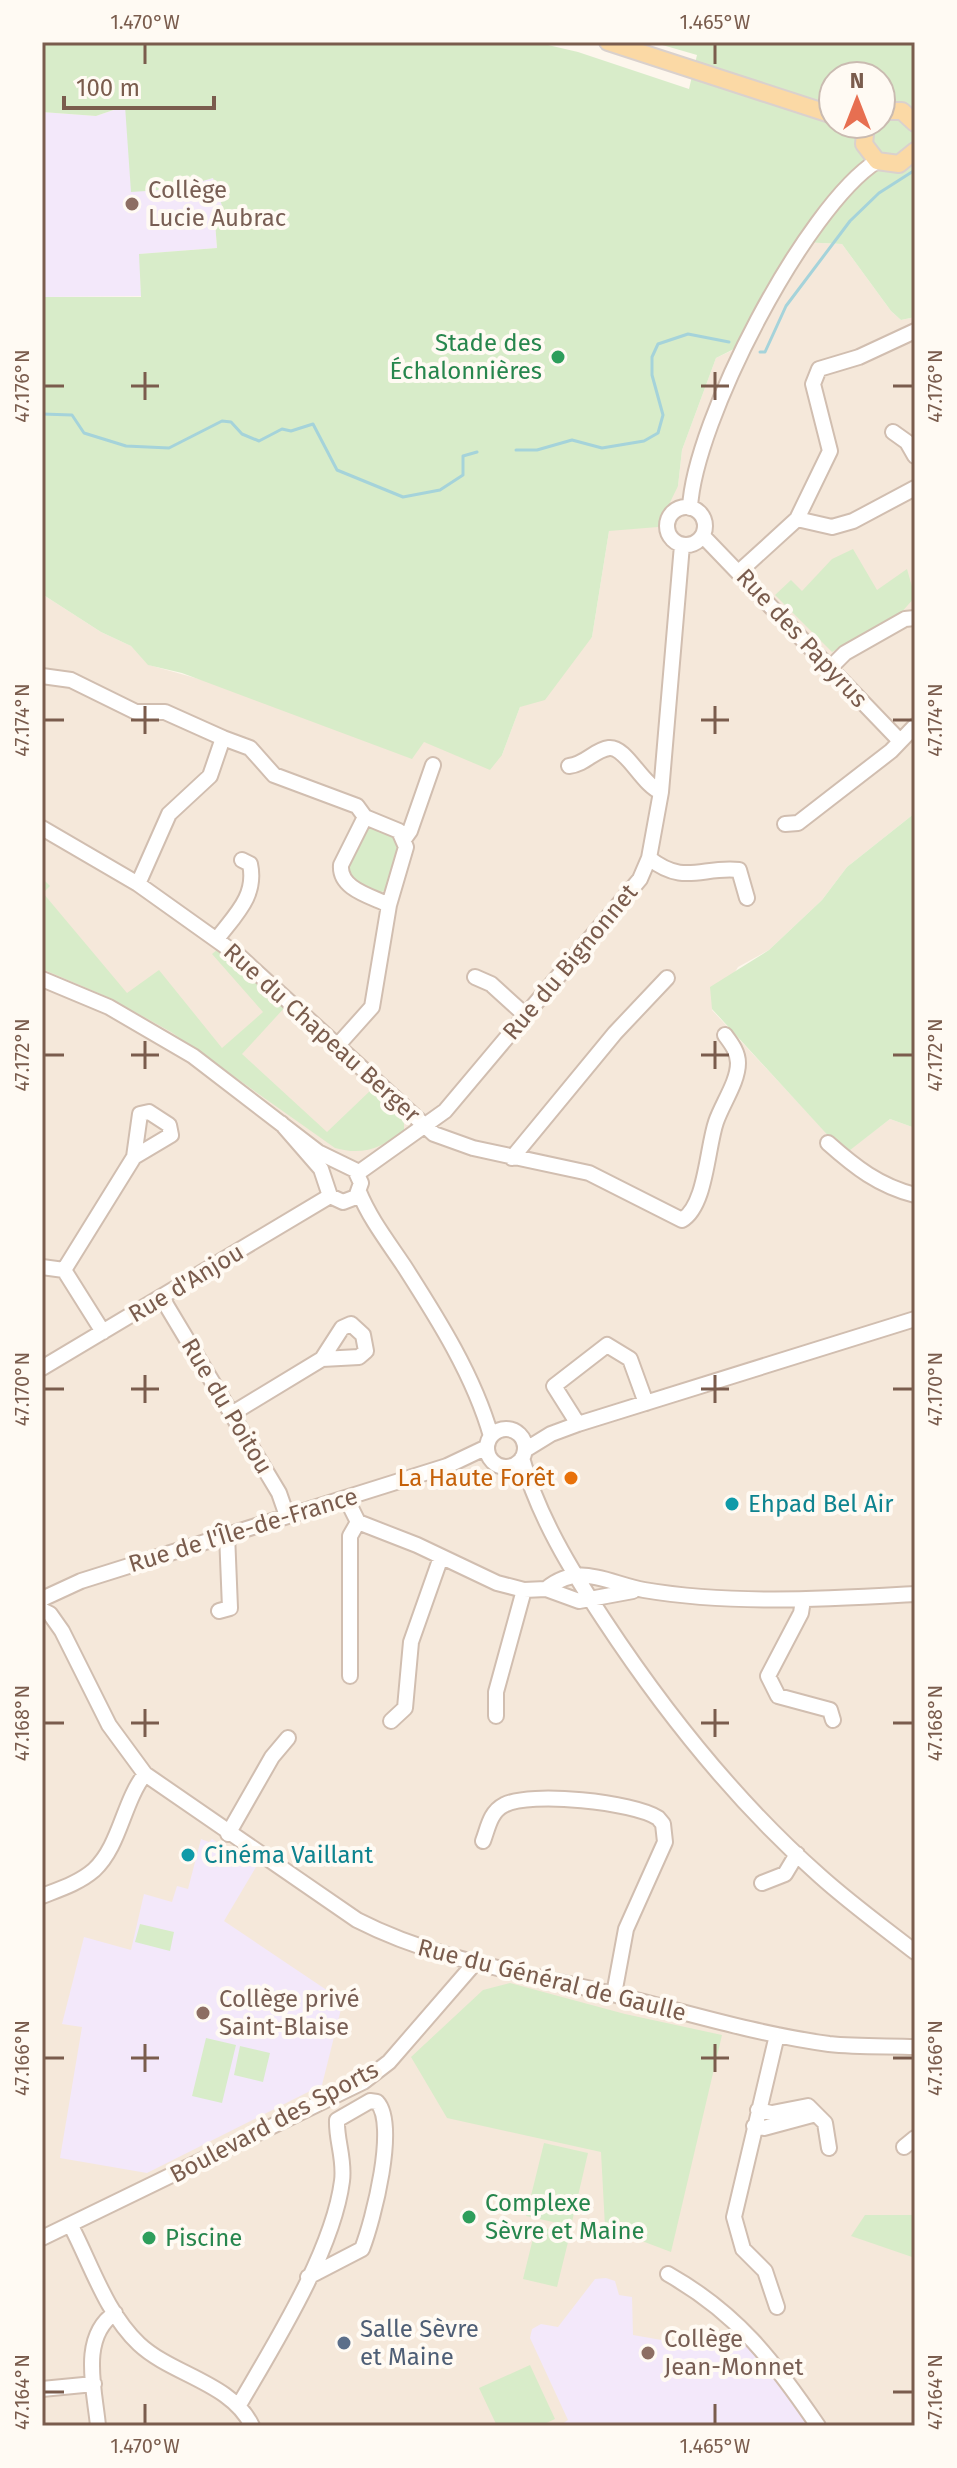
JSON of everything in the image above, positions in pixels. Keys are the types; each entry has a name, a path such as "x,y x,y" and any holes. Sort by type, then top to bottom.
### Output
{"main road":[{"path":"608,42 817,110"},
{"path":"864,140 877,161 899,164 915,151"}],"street":[{"path":"690,508 710,423 746,340 813,230 865,168 877,161"},
{"path":"740,571 797,519 830,451 813,384 819,369 859,357 915,331"},
{"path":"893,432 907,442 915,456"},
{"path":"797,519 832,527 853,521 915,488"},
{"path":"690,508 704,519 703,536 694,544 682,545 672,540 667,522 673,512 690,508"},
{"name":"Rue des Papyrus","path":"703,536 740,571 754,592 900,741"},
{"name":"Rue du Bignonnet","path":"358,1173 445,1111 524,1014 630,894 649,858 661,792 682,545"},
{"path":"829,669 845,653 905,619 915,618"},
{"path":"42,676 71,680 136,712 165,712 250,748 274,775 357,806 365,817 399,831 405,838 406,847 389,905 372,1007 338,1045"},
{"path":"785,824 798,823 915,726"},
{"path":"138,884 169,814 210,776 223,738"},
{"path":"569,766 584,764 605,749 613,748 622,753 642,779 661,792"},
{"path":"405,838 433,765"},
{"path":"365,817 341,865 340,874 345,883 389,905"},
{"name":"Rue du Chapeau Berger","path":"42,828 138,884 217,939 442,1138 512,1158 589,1173 682,1220 692,1215 699,1196 715,1124 738,1065 736,1052 725,1035"},
{"path":"649,858 672,872 696,876 719,868 739,870 747,898"},
{"name":"Rue du Chapeau Berger","path":"217,939 251,894 254,879 250,864 242,860"},
{"path":"475,977 491,984 524,1014"},
{"path":"512,1158 615,1033 667,978"},
{"path":"43,982 109,1007 224,1077 281,1123 340,1165 358,1173 361,1183 352,1197"},
{"path":"281,1123 317,1164 330,1196 352,1197 382,1235 422,1294 476,1393 495,1453 536,1499"},
{"path":"828,1143 862,1173 888,1187 915,1195"},
{"path":"64,1270 134,1157"},
{"path":"325,1180 328,1172 340,1165"},
{"name":"Rue d'Anjou","path":"42,1368 330,1196"},
{"path":"42,1267 64,1270"},
{"path":"64,1270 103,1332"},
{"name":"Rue du Poitou","path":"162,1298 279,1493 287,1516"},
{"path":"495,1453 523,1454 551,1434 578,1424 915,1319"},
{"path":"578,1424 554,1386 607,1345 630,1359 646,1403"},
{"path":"233,1413 322,1359"},
{"path":"476,1393 514,1432 536,1499 574,1573 640,1675 694,1746 797,1854 915,1952"},
{"path":"514,1432 551,1434"},
{"path":"495,1453 514,1432"},
{"name":"Rue de l'Île-de-France","path":"42,1599 81,1581 495,1453"},
{"path":"346,1498 358,1522 497,1583 524,1590 546,1589 579,1601 645,1590"},
{"path":"350,1676 350,1536 358,1522"},
{"path":"219,1611 230,1608 227,1534"},
{"path":"391,1721 405,1708 411,1642 441,1557"},
{"path":"546,1589 574,1573 592,1574 645,1590 803,1600 915,1594"},
{"path":"496,1716 496,1692 524,1590"},
{"path":"803,1600 801,1613 768,1676 778,1696 830,1710 833,1720"},
{"name":"Rue du Général de Gaulle","path":"42,1610 50,1614 62,1631 109,1725 145,1774 357,1920 411,1945 474,1964 614,1994 777,2035 830,2044 915,2047"},
{"path":"228,1834 272,1757 288,1738"},
{"path":"42,1896 78,1881 102,1861 133,1790 145,1774"},
{"path":"483,1841 494,1813 507,1803 528,1798 571,1798 651,1814 663,1824 665,1842 626,1929 614,1994"},
{"path":"762,1883 785,1874 797,1854"},
{"name":"Boulevard des Sports","path":"42,2238 363,2082 389,2062 474,1964"},
{"path":"777,2035 734,2217 743,2249 765,2271 777,2307"},
{"path":"239,2405 308,2277 329,2229 341,2191 344,2162 337,2120 370,2101 377,2102 382,2107 385,2127 379,2185 362,2249 308,2277"},
{"path":"758,2110 772,2113 808,2106 825,2123 829,2148"},
{"path":"754,2126 764,2128 816,2114"},
{"path":"71,2226 115,2313 131,2336 155,2356 239,2405 252,2426"},
{"path":"668,2274 717,2305 740,2324 818,2426"},
{"path":"98,2426 93,2350 104,2325 115,2313"},
{"path":"42,2389 94,2384"}],"shaded area":[{"name":"Collège Lucie Aubrac","path":"126,106 176,189 213,178 226,216 215,222 217,248 140,254 141,296 42,297 42,112 96,116"},
{"path":"801,242 842,244 891,311 901,320 915,317 915,813 847,867 822,900 769,950 738,967 712,1010 845,1153 890,1119 915,1128 915,2426 42,2426 42,594 101,632 131,646 149,665 424,742 502,755 520,707 592,637 609,531 678,486 682,450 716,358 735,349"},
{"name":"Collège privé Saint-Blaise","path":"201,1839 209,1842 212,1839 256,1867 224,1921 343,2001 322,2085 147,2173 60,2158 82,2027 62,2024 84,1937 131,1950 144,1894 172,1902 177,1886 188,1889"},
{"name":"Collège Jean-Monnet","path":"595,2279 615,2281 619,2295 632,2297 633,2335 730,2352 748,2339 813,2426 559,2426 568,2420 530,2338 532,2329 541,2324 558,2327"}],"green space":[{"path":"42,42 535,42 578,52 689,89 697,55 652,42 915,42 915,317 901,320 891,311 842,244 801,242 734,349 716,358 682,450 678,486 658,527 609,531 592,637 545,700 520,707 502,755 490,770 424,742 412,759 182,673 148,665 131,646 101,632 42,594 42,297 141,297 139,254 217,248 215,222 225,215 213,178 176,189 131,192 125,106 96,116 42,112"},
{"path":"853,549 877,590 907,569 915,597 900,614 832,652 775,595 791,580 802,591 832,559"},
{"path":"915,813 915,1128 890,1119 845,1154 712,1009 710,987 769,950 822,900 847,867"},
{"path":"373,827 402,842 388,889 378,892 348,880 348,865 356,842"},
{"path":"42,878 50,886 43,893 127,993 159,970 222,1048 263,1012 212,954 218,949 286,1006 242,1054 327,1132 372,1089 404,1116 404,1130 372,1149 354,1151 335,1148 171,1032 110,998 42,969"},
{"path":"140,1924 174,1932 170,1951 135,1942"},
{"path":"510,1983 625,2014 722,2035 671,2252 605,2227 601,2152 447,2118 411,2057 483,1990"},
{"path":"206,2038 236,2045 222,2103 192,2096"},
{"path":"240,2046 270,2053 263,2082 234,2075"},
{"path":"544,2143 588,2153 571,2226 526,2216"},
{"path":"865,2215 915,2215 915,2258 851,2236"},
{"path":"536,2226 570,2234 557,2287 523,2279"},
{"path":"530,2365 555,2419 540,2426 497,2426 479,2388"}],"waterway":[{"path":"760,352 765,352 786,306 850,221 879,193 915,170"},
{"path":"516,450 537,450 572,440 602,448 644,441 658,433 663,415 652,375 652,357 658,344 688,334 729,342"},
{"path":"42,414 72,415 84,433 126,446 169,448 222,421 231,422 242,434 259,441 282,429 291,431 313,424 337,470 403,497 440,490 463,475 463,456 477,452"}],"place":[{"name":"Collège Lucie Aubrac","path":"132,204"},
{"name":"Stade des Échalonnières","path":"558,357"},
{"name":"La Haute Forêt","path":"571,1478"},
{"name":"Ehpad Bel Air","path":"732,1504"},
{"name":"Cinéma Vaillant","path":"188,1855"},
{"name":"Collège privé Saint-Blaise","path":"203,2013"},
{"name":"Complexe Sèvre et Maine","path":"469,2217"},
{"name":"Piscine","path":"149,2238"},
{"name":"Salle Sèvre et Maine","path":"344,2343"},
{"name":"Collège Jean-Monnet","path":"648,2353"}]}
